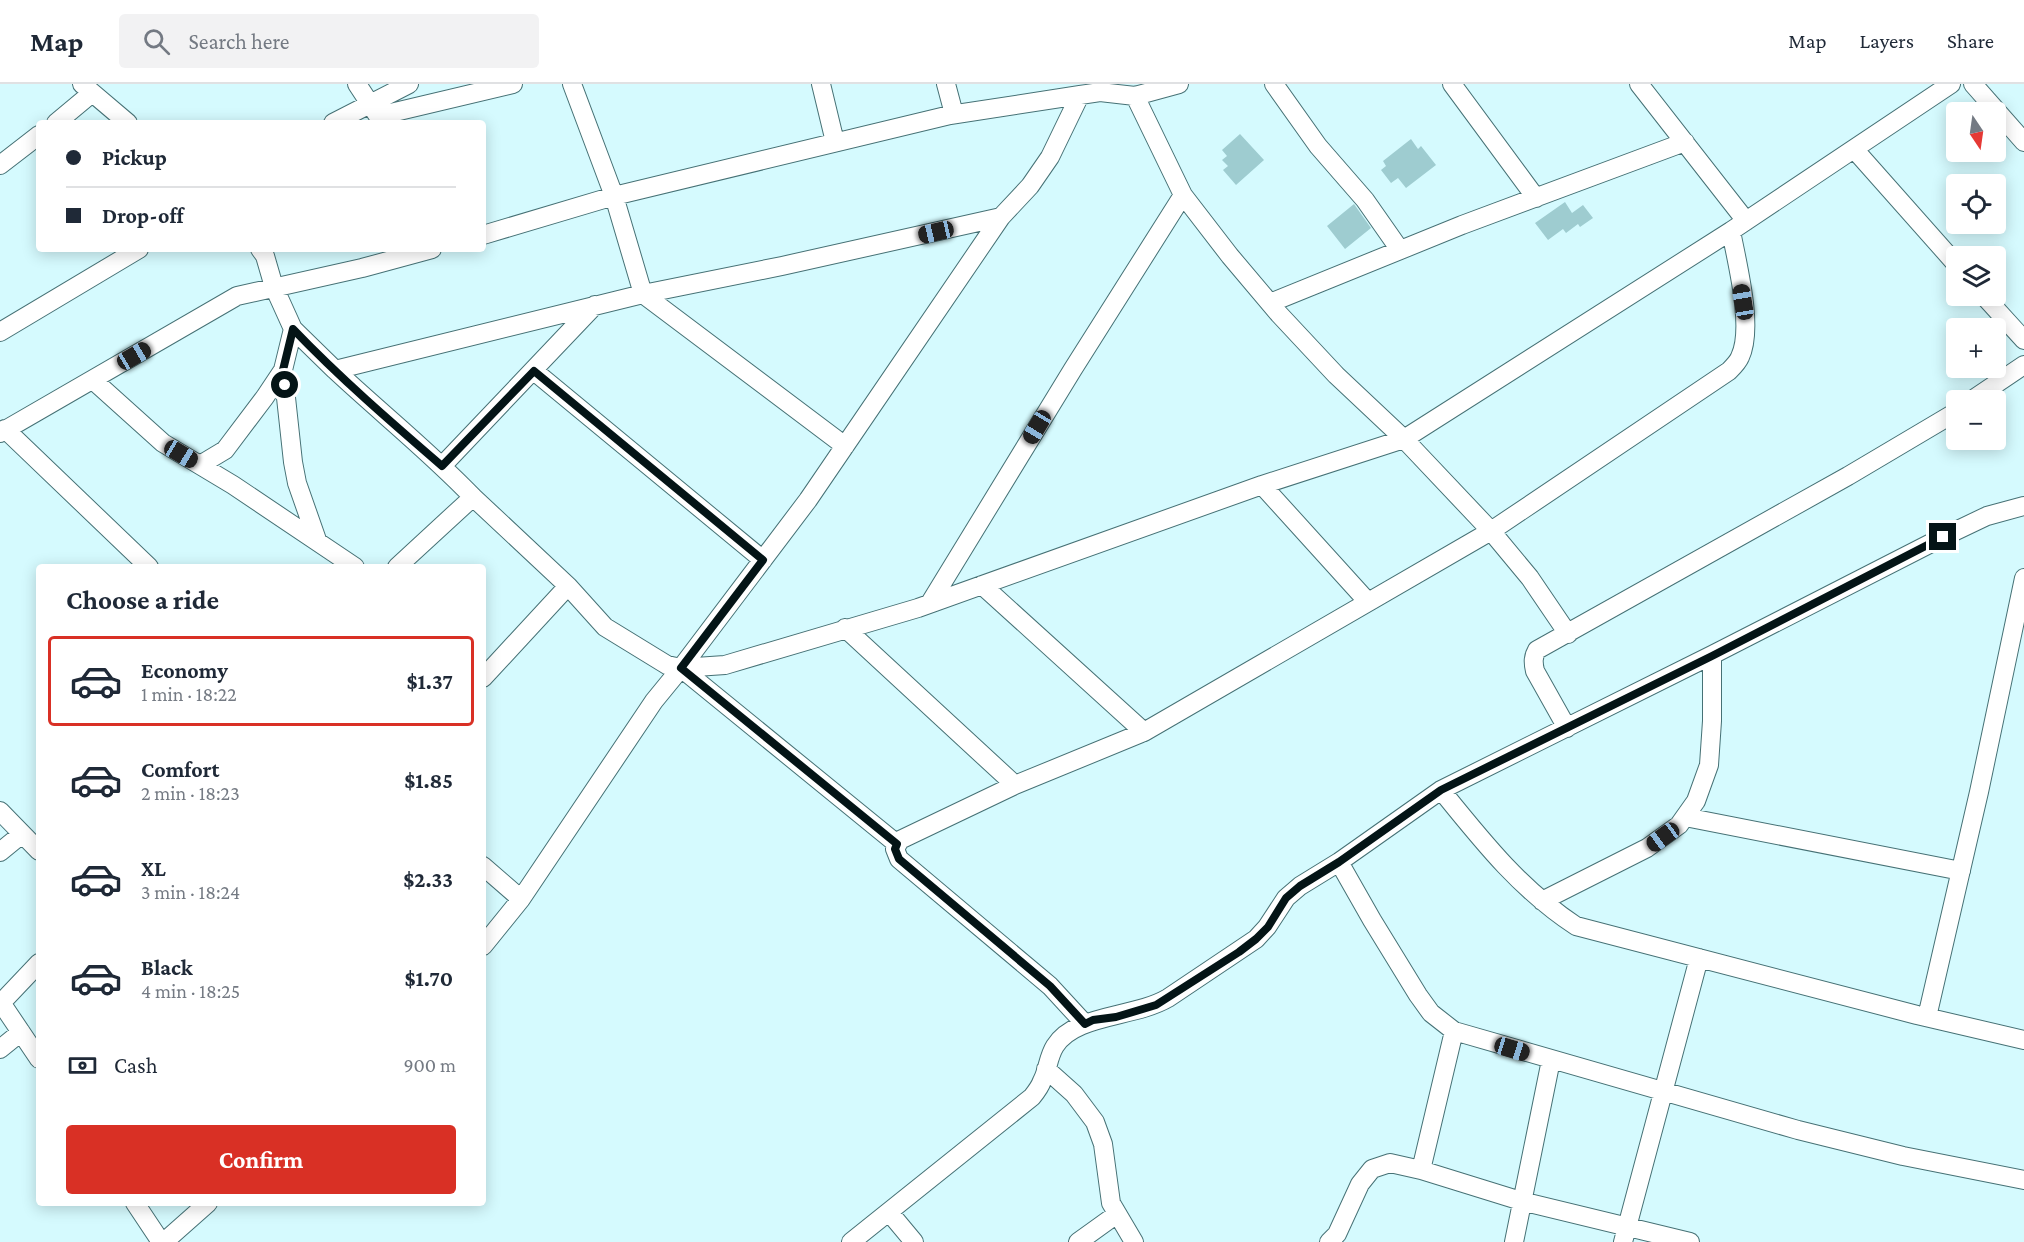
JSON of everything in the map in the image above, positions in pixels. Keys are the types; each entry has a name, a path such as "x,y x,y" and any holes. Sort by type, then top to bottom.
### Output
{"street":[{"path":"357,84 378,116 513,84"},
{"path":"339,120 409,84"},
{"path":"572,84 614,196 643,294 845,446"},
{"path":"821,84 835,142"},
{"path":"946,84 954,114"},
{"path":"486,234 614,196 954,114 1080,95 1099,88 1135,96 1179,84"},
{"path":"1274,84 1318,146 1365,200 1400,250"},
{"path":"1452,84 1536,198"},
{"path":"1085,1024 1050,986 899,859 895,849 897,844 900,840 1015,785 1144,732 1491,531 1729,371 1740,358 1745,342 1746,325 1739,226 1685,142 1639,84"},
{"path":"262,252 274,287 293,329 568,586 605,627 667,665 681,668 725,665 930,603 1262,485 1404,439 1739,226 1951,84"},
{"path":"1973,84 2024,142"},
{"path":"59,120 87,89 124,120"},
{"path":"486,942 521,899 654,701 763,560 845,446 1001,217 1030,186 1050,157 1080,95"},
{"path":"1135,96 1183,195 1230,256 1336,375 1404,439 1491,531 1530,578 1568,634"},
{"path":"0,165 36,137"},
{"path":"1270,303 1400,250 1685,142"},
{"path":"1854,149 1946,253"},
{"path":"930,603 1183,195"},
{"path":"335,370 595,305 1001,217"},
{"path":"0,332 134,252"},
{"path":"146,564 2,431 237,296 362,268 421,252"},
{"path":"442,466 595,305"},
{"path":"1993,306 2024,340"},
{"path":"200,465 225,450 266,396 283,370 293,329"},
{"path":"1987,390 2024,365"},
{"path":"283,370 297,483 317,540"},
{"path":"534,371 763,560"},
{"path":"93,380 163,443 317,540 351,564"},
{"path":"1567,728 1533,664 1537,650 1848,476 1946,418"},
{"path":"1262,485 1368,602"},
{"path":"399,564 473,497"},
{"path":"851,1242 1032,1097 1042,1082 1055,1045 1068,1031 1093,1020 1140,1011 1168,998 1256,939 1268,927 1286,898 1441,790 1987,516 2024,506"},
{"path":"1927,1017 2024,578"},
{"path":"982,585 1144,732"},
{"path":"486,675 568,586"},
{"path":"844,628 1015,785"},
{"path":"1542,902 1647,848 1679,825 1685,817 1696,801 1709,765 1713,721 1712,656"},
{"path":"681,668 897,844"},
{"path":"1441,790 1492,852 1542,902 1576,926 2024,1040"},
{"path":"0,811 36,848"},
{"path":"1685,817 1961,871"},
{"path":"0,852 22,834"},
{"path":"1339,862 1418,996 1431,1013 1454,1031 1798,1130 1903,1156 2024,1180"},
{"path":"486,870 521,899"},
{"path":"1625,1235 1699,958"},
{"path":"36,966 1,1002 36,1054"},
{"path":"1421,1170 1454,1031"},
{"path":"0,1049 21,1032"},
{"path":"1514,1242 1551,1060"},
{"path":"1046,1069 1074,1094 1095,1122 1103,1144 1112,1203 1134,1242"},
{"path":"1329,1242 1337,1234 1360,1184 1372,1169 1390,1163 1421,1170 1625,1235 1690,1242"},
{"path":"137,1206 162,1242 204,1206"},
{"path":"889,1212 914,1242"},
{"path":"1078,1242 1117,1214"}],"building":[{"path":"1240,134 1264,160 1236,185 1223,170 1228,166 1222,160 1227,156 1222,150"},
{"path":"1411,139 1418,149 1421,146 1436,165 1406,188 1398,178 1391,183 1381,170 1386,166 1383,161"},
{"path":"1565,202 1572,213 1583,205 1593,218 1580,227 1578,224 1566,233 1563,229 1548,240 1535,223"},
{"path":"1354,204 1371,228 1345,249 1327,226"}],"route":[{"path":"285,385 283,370 293,329 389,421 442,466 534,371 763,560 681,668 897,844 895,849 899,859 1050,986 1085,1024 1156,1005 1203,976 1256,939 1268,927 1286,898 1300,886 1339,862 1441,790 1712,656 1943,537"}]}
